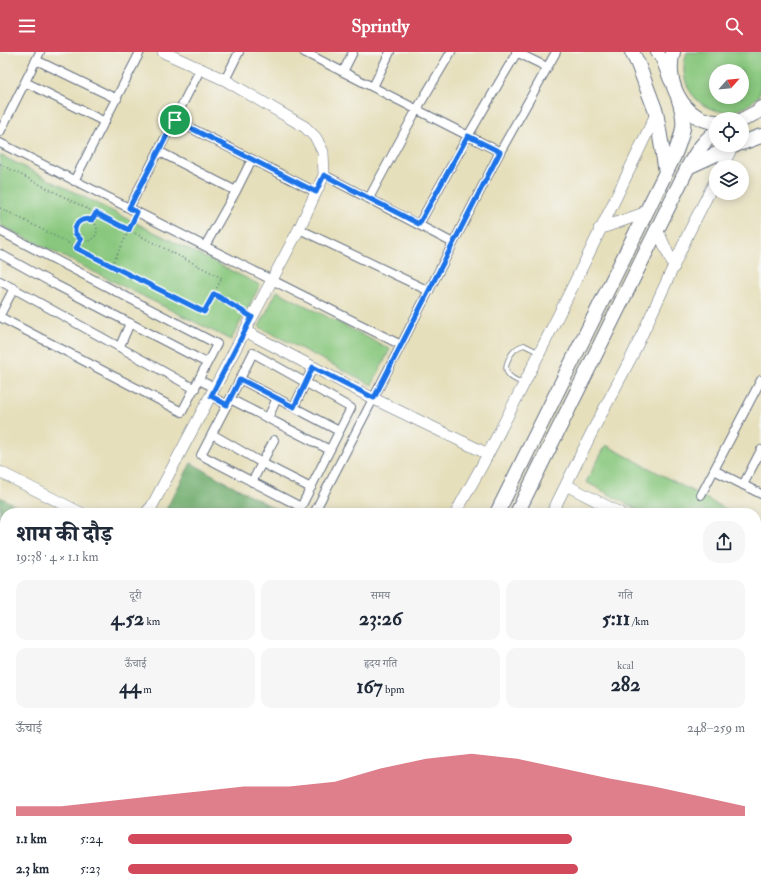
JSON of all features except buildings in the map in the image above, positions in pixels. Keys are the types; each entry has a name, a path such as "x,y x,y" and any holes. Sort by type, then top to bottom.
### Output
{"highway":[{"path":"632,52 638,64 656,114 666,172"},
{"path":"499,508 647,212 680,140 684,124 683,112 675,92 670,67 673,52"},
{"path":"675,92 687,108 699,117 709,120"},
{"path":"749,116 760,111"},
{"path":"749,140 761,136"},
{"path":"520,508 688,167 709,137"},
{"path":"688,167 721,152"}],"main road":[{"path":"657,52 662,59 675,92"}],"street":[{"path":"0,132 40,52"},
{"path":"74,181 140,52"},
{"path":"150,508 299,229 324,175 323,152 316,138 305,127 225,80 163,52"},
{"path":"225,80 239,52"},
{"path":"304,52 319,55 343,72 500,152"},
{"path":"343,72 353,52"},
{"path":"373,87 390,52"},
{"path":"369,198 417,109 451,52"},
{"path":"419,224 517,52 547,67"},
{"path":"317,508 500,152 556,52"},
{"path":"36,60 117,99"},
{"path":"129,208 201,68"},
{"path":"25,82 105,122"},
{"path":"459,508 488,454 580,272 599,229 613,204 656,114"},
{"path":"175,120 316,192"},
{"path":"0,144 400,344"},
{"path":"158,151 236,191"},
{"path":"205,246 252,160"},
{"path":"324,175 453,243"},
{"path":"554,508 632,356 689,232 709,193"},
{"path":"599,229 647,212"},
{"path":"299,229 429,292"},
{"path":"657,229 674,267"},
{"path":"0,231 217,344 182,412 0,316 14,288"},
{"path":"1,256 207,363"},
{"path":"0,281 195,388"},
{"path":"120,346 130,323"},
{"path":"244,331 374,398 488,454"},
{"path":"253,353 351,408 301,507 201,455 240,379 253,353"},
{"path":"294,407 313,367"},
{"path":"240,379 340,431"},
{"path":"199,380 228,402 268,418 330,450"},
{"path":"701,495 761,380"},
{"path":"268,418 277,398"},
{"path":"212,434 262,463 311,488"},
{"path":"252,482 274,440"},
{"path":"743,485 761,450"},
{"path":"714,470 761,494"},
{"path":"0,472 71,508"},
{"path":"566,485 610,508"}],"lane":[{"path":"523,384 509,375 506,370 511,354 516,348 524,345 539,352"}],"path":[{"path":"0,164 222,278 204,312 0,208"},
{"path":"111,265 137,212"},
{"path":"92,220 96,213"},
{"path":"83,219 92,220 98,228 96,236 90,241 86,242 81,240 75,233 76,226 83,219"},
{"path":"76,248 81,240"},
{"path":"214,294 252,317"}],"green space":[{"path":"687,52 761,52 760,94 747,106 733,111 718,111 705,106 694,97 687,84 684,69"},
{"path":"0,155 260,285 231,340 0,225"},
{"path":"277,291 390,349 372,385 259,327"},
{"path":"606,445 724,508 635,508 586,482"},
{"path":"191,463 274,508 167,508"},
{"path":"0,497 21,508 0,508"}],"route":[{"path":"175,120 316,192 324,175 419,224 468,136 500,152 429,292 400,344 374,398 313,367 294,407 240,379 227,405 211,396 252,317 214,294 204,312 76,248 81,240 75,233 77,223 83,219 92,220 96,213 129,230 137,212 129,208 175,120"}]}
